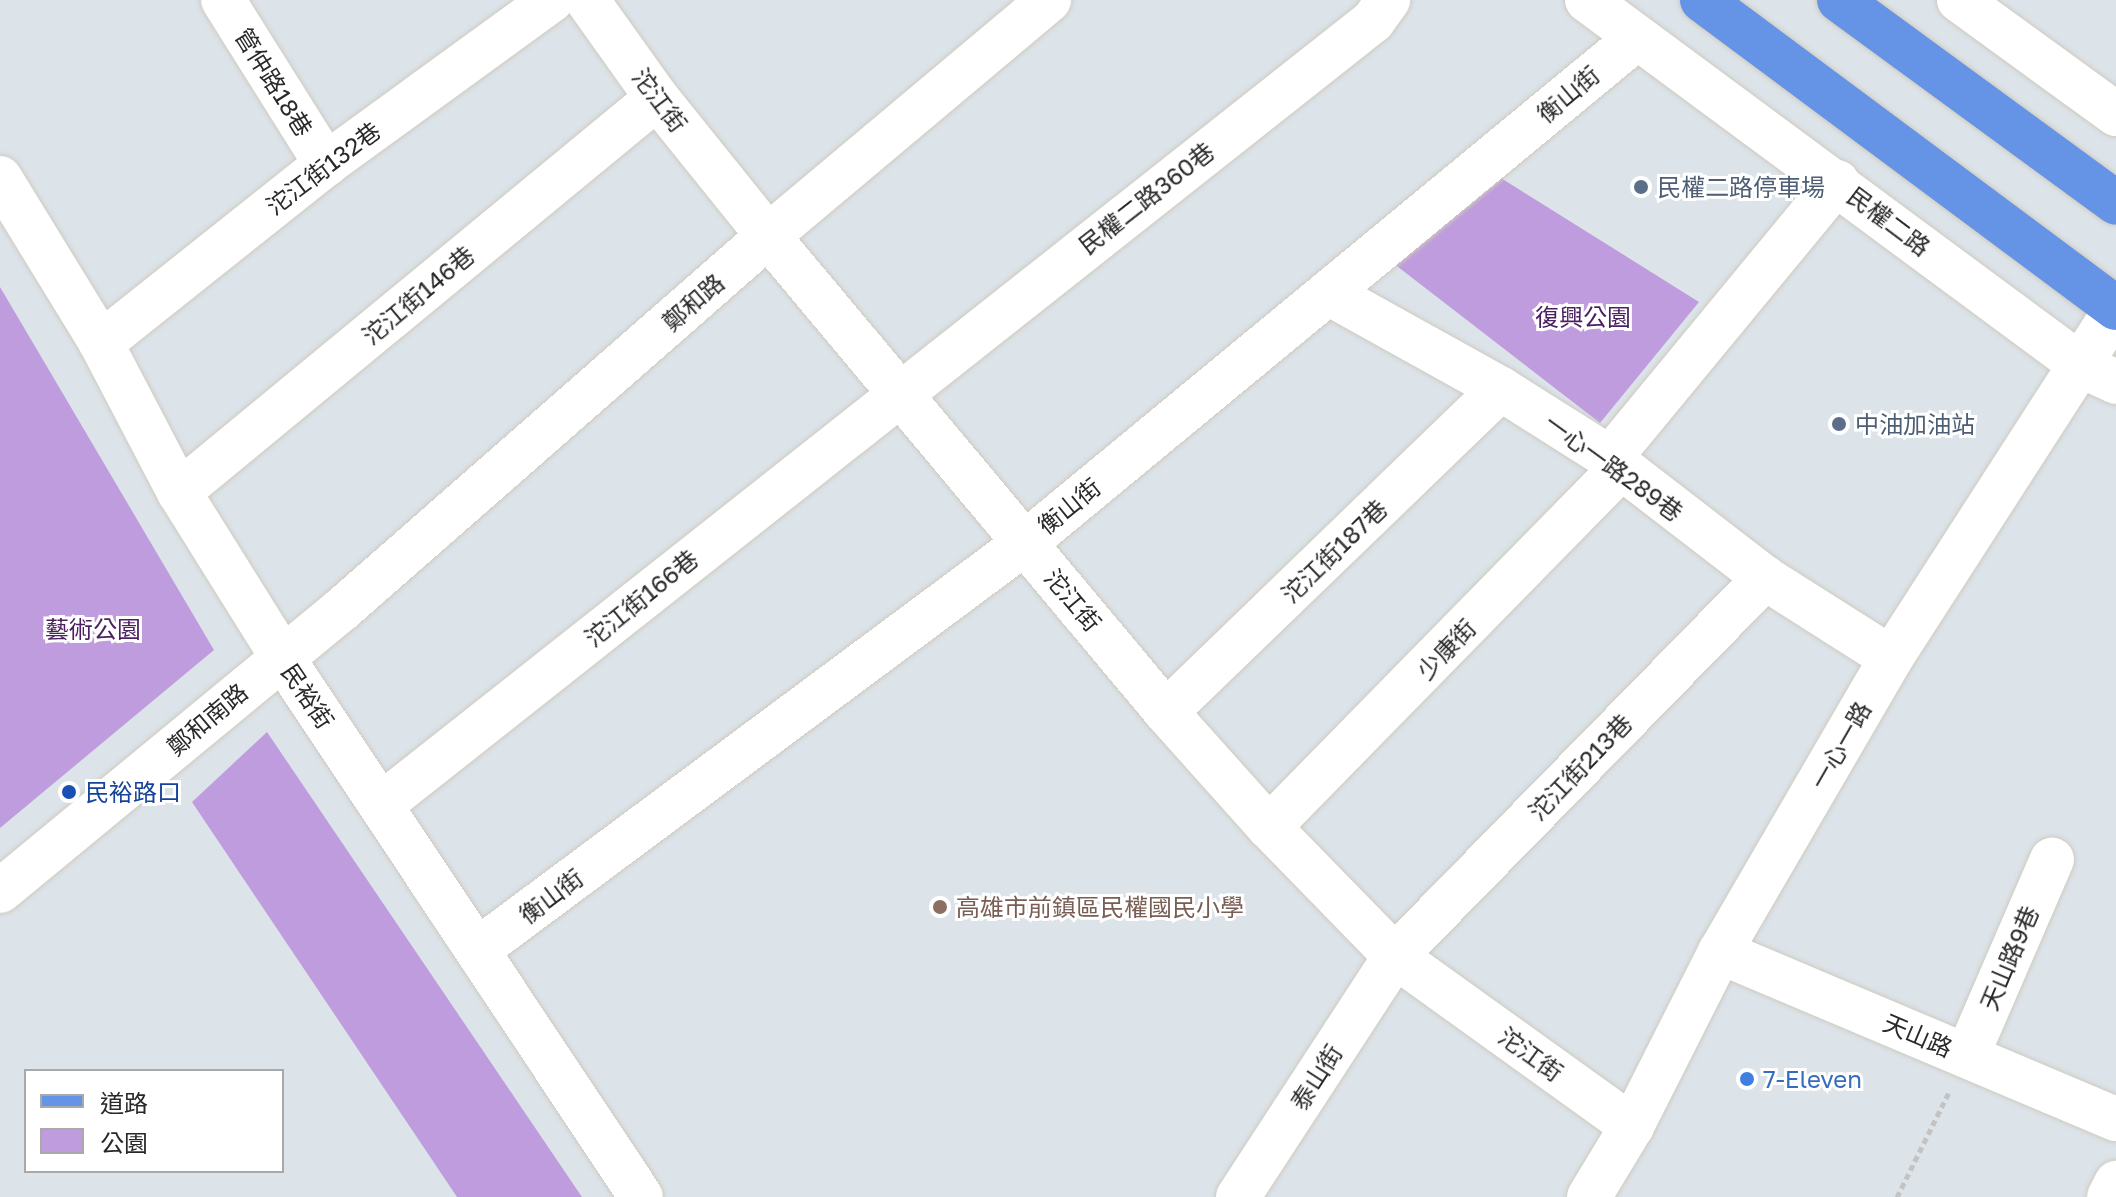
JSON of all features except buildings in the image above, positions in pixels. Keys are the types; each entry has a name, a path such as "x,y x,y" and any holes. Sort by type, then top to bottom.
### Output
{"main road":[{"path":"1702,0 2116,308"},
{"path":"1839,0 2116,203"}],"street":[{"name":"管仲路18巷","path":"223,0 326,164"},
{"name":"沱江街132巷","path":"101,343 326,164 552,0"},
{"name":"沱江街","path":"587,0 657,98 768,236 1166,712 1269,827 1395,956 1632,1126"},
{"name":"鄭和路","path":"341,610 768,236 1049,0"},
{"name":"民權二路360巷","path":"900,391 1373,21 1388,0"},
{"name":"民權二路","path":"1587,0 2099,374"},
{"path":"1959,0 2116,114"},
{"name":"衡山街","path":"480,948 1025,543 1637,38"},
{"name":"沱江街146巷","path":"179,492 657,98"},
{"name":"民裕街","path":"0,178 101,343 179,492 282,657 480,948 641,1197"},
{"name":"少康街","path":"1269,827 1611,461 1837,182"},
{"name":"一心一路289巷","path":"1328,293 1501,389 1611,461 1765,578 1891,658"},
{"name":"一心一路","path":"1589,1197 1632,1126 1720,952 1891,658 2099,374 2116,308"},
{"name":"沱江街187巷","path":"1166,712 1501,389"},
{"name":"沱江街166巷","path":"382,804 900,391"},
{"name":"沱江街213巷","path":"1395,956 1765,578"},
{"name":"鄭和南路","path":"0,891 341,610"},
{"name":"天山路9巷","path":"1967,1056 2052,860"},
{"name":"天山路","path":"1720,952 2116,1119"},
{"name":"泰山街","path":"1238,1197 1395,956"},
{"path":"2109,1197 2116,1183"}],"path":[{"path":"1897,1197 1967,1056"}],"green space":[{"name":"復興公園","path":"1485,168 1699,302 1600,423 1380,253"},
{"name":"藝術公園","path":"0,287 214,650 0,828"},
{"path":"267,732 582,1197 457,1197 192,802"}],"place":[{"name":"民權二路停車場","path":"1641,187"},
{"name":"中油加油站","path":"1839,424"},
{"name":"民裕路口","path":"69,792"},
{"name":"高雄市前鎮區民權國民小學","path":"940,907"},
{"name":"7-Eleven","path":"1747,1079"}]}
